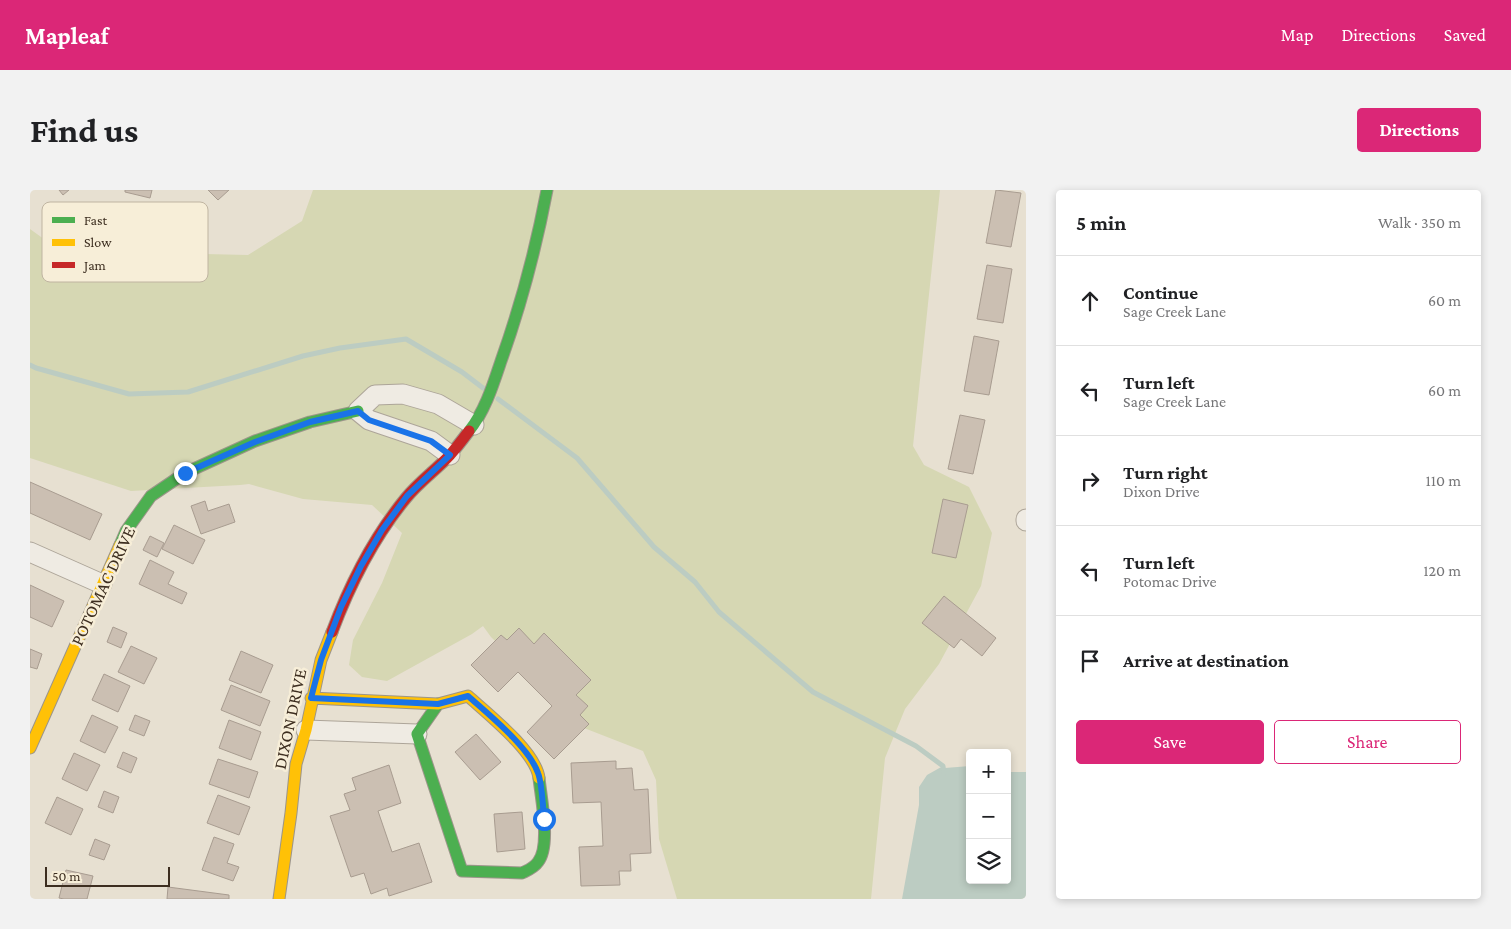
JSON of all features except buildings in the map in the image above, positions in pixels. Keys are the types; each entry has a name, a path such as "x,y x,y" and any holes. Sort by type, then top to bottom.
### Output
{"street":[{"name":"DIXON DRIVE","path":"279,899 296,764 306,730 311,698 321,660 341,607 361,566 382,530 407,496 450,455 474,425 490,394 511,333 537,241 547,190"},
{"name":"POTOMAC DRIVE","path":"30,748 126,531 151,496 185,473 255,442 310,422 358,411 376,395 403,394 438,404 474,425"},
{"path":"358,411 369,420 431,441 450,455"},
{"path":"30,552 102,584"},
{"path":"311,698 438,704 468,696 512,737 538,773 544,819 543,854 535,866 522,873 462,871 417,734"},
{"path":"417,734 438,704"},
{"path":"306,730 417,734"}],"green space":[{"path":"313,190 940,190 913,446 924,465 969,487 992,533 981,586 939,664 905,709 885,758 871,899 677,899 659,839 656,780 643,751 584,728 491,637 483,626 387,681 362,677 349,665 353,640 382,583 402,533 372,505 303,499 249,484 131,491 30,458 30,229 42,238 42,282 208,282 208,254 248,255 302,221"}],"shaded area":[{"path":"943,766 945,768 966,766 966,884 1011,884 1011,772 1026,772 1026,899 902,899 919,805 919,787 927,775"}],"waterway":[{"path":"30,365 129,394 188,392 303,356 340,348 406,339 462,372 483,388"},
{"path":"498,399 577,458 654,547 695,582 719,612 813,692 916,746 943,766 944,773"}],"traffic: fast":[{"path":"469,431 480,415 488,398 515,319 538,233 547,190"},
{"path":"120,545 126,531 151,496 185,473 255,441 310,422 358,411"},
{"path":"438,704 417,734 462,871 522,873 531,869 536,864 542,855 545,834 539,778"}],"traffic: slow":[{"path":"30,748 120,545"},
{"path":"279,899 296,764 306,730 321,660 332,632"},
{"path":"311,698 438,704 468,696 520,745 536,768 539,778"}],"traffic: jam":[{"path":"332,632 363,562 383,529 411,492 450,455 469,431"}],"route":[{"path":"185,473 255,442 310,422 358,411 369,420 431,441 450,455 407,496 382,530 361,566 341,607 321,660 311,698 438,704 468,696 512,737 529,758 538,773 544,819"}]}
